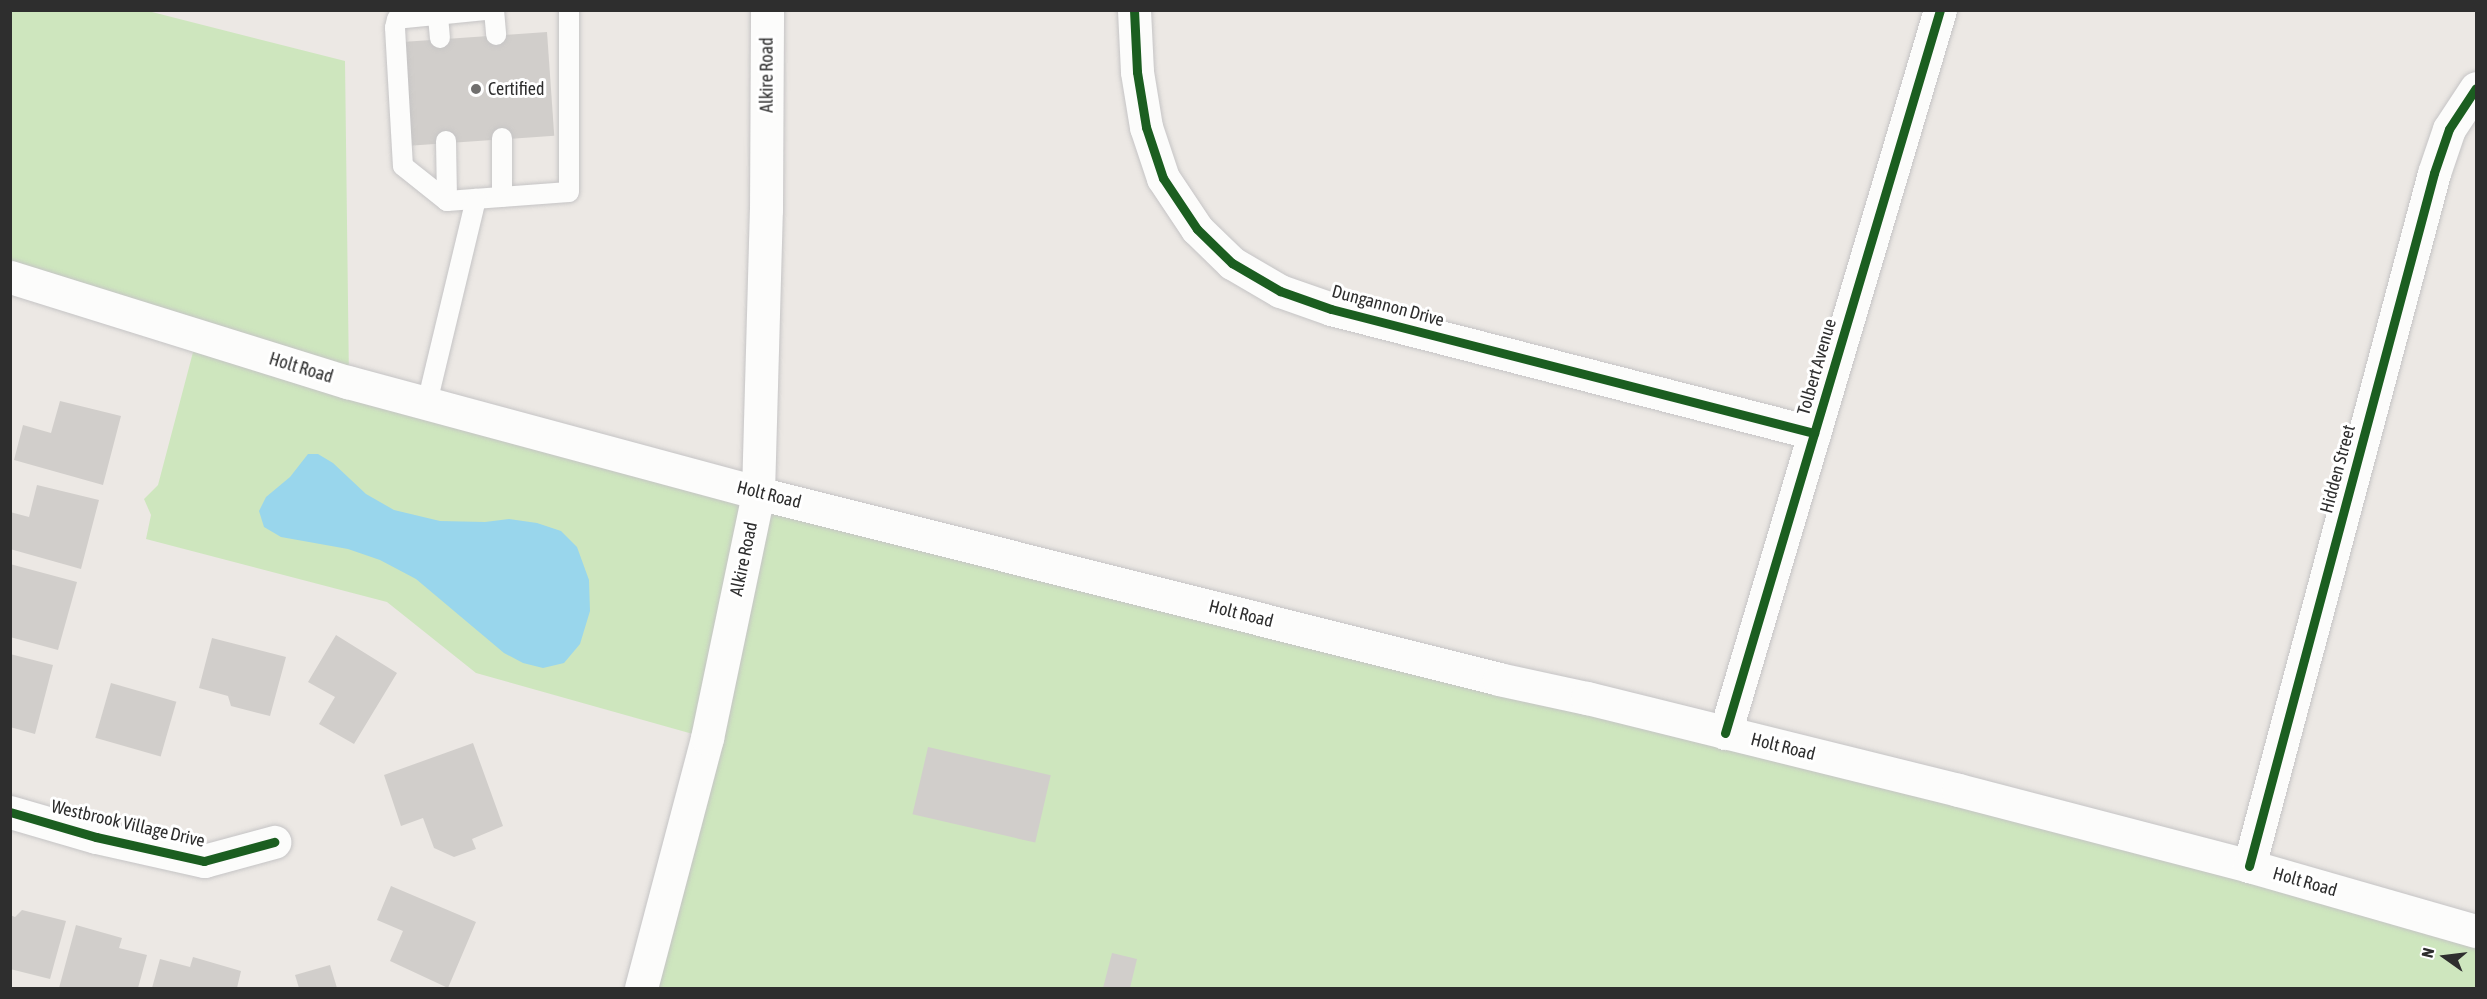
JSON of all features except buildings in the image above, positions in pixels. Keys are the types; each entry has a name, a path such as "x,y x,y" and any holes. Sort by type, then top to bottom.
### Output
{"main road":[{"name":"Alkire Road","path":"641,988 707,738 758,493 766,210 767,10"},
{"name":"Dungannon Drive","path":"1134,10 1137,72 1146,127 1163,178 1197,229 1232,263 1280,291 1331,309 1814,433"},
{"name":"Tolbert Avenue","path":"1725,733 1940,10"},
{"name":"Hidden Street","path":"2249,866 2434,173 2449,129 2476,88"},
{"name":"Holt Road","path":"10,277 208,340 427,403 758,493 1487,676 1725,733 2249,866 2476,931"},
{"name":"Westbrook Village Drive","path":"10,812 96,837 204,861 274,842"}],"lane":[{"path":"485,10 397,19 394,28 403,166 447,201 569,192 569,10"},
{"path":"494,10 496,35"},
{"path":"438,15 440,38"},
{"path":"502,138 502,197"},
{"path":"446,141 447,201"},
{"path":"427,403 476,199"}],"green space":[{"path":"11,11 148,11 345,61 349,382 2476,938 2476,988 640,988 707,738 476,673 387,602 146,539 151,515 144,499 158,485 197,337 11,277"}],"water":[{"path":"308,454 318,454 333,463 366,494 394,510 440,521 485,522 509,519 537,523 561,531 577,547 589,580 590,611 580,644 564,663 543,668 523,663 504,653 416,579 380,560 348,549 281,537 264,527 259,511 266,497 290,477"}],"cycle path":[{"path":"1134,10 1137,72 1146,127 1163,178 1197,229 1232,263 1280,291 1331,309 1814,433"},
{"path":"1725,733 1940,10"},
{"path":"2249,866 2434,173 2449,129 2476,88"},
{"path":"10,812 96,837 204,861 274,842"}],"place":[{"name":"Certified","path":"476,89"}]}
